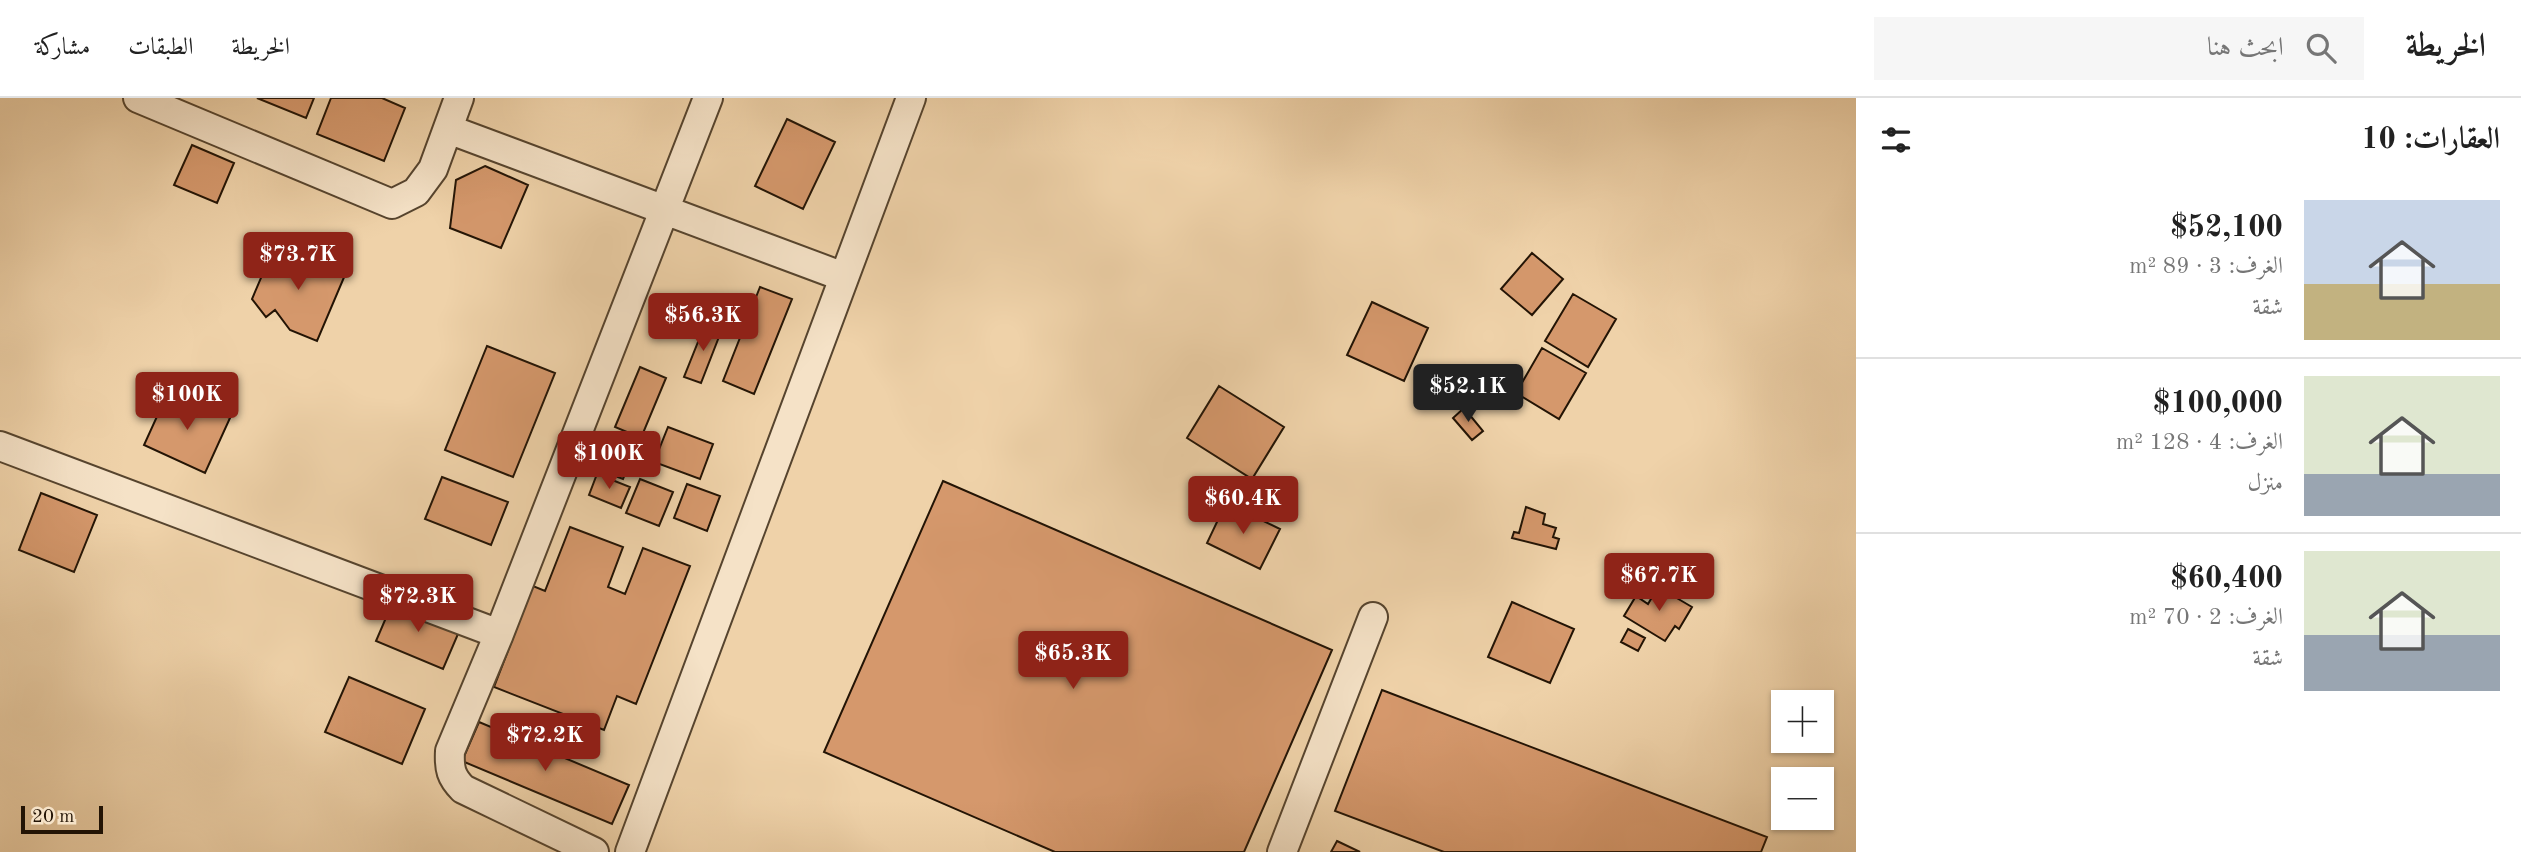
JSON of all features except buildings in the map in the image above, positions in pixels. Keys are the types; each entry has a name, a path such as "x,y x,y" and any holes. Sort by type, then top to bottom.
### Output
{"street":[{"path":"138,98 192,108 392,204 416,192 433,169 459,98"},
{"path":"594,852 463,789 452,778 449,766 450,751 499,634 708,98"},
{"path":"630,852 911,98"},
{"path":"448,129 844,277"},
{"path":"0,446 499,634"},
{"path":"1282,852 1373,617"}]}
